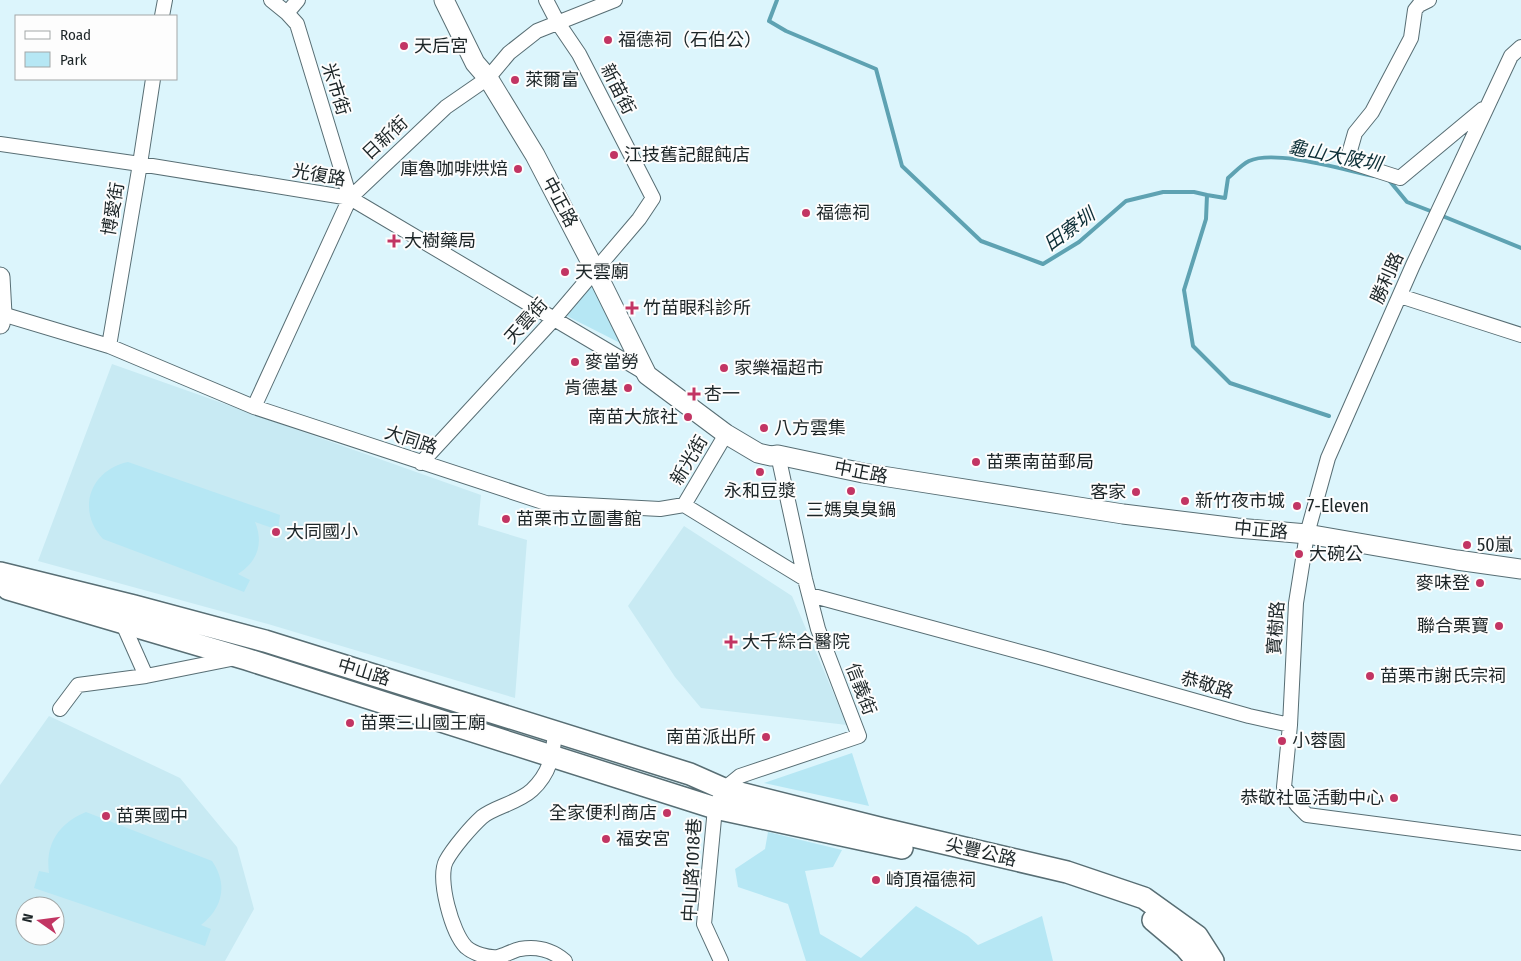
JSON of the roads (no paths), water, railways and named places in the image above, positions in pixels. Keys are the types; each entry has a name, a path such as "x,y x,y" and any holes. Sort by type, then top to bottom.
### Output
{"main road":[{"name":"中山路","path":"0,573 246,636 690,774 719,798"},
{"name":"中山路","path":"0,587 240,657 553,756 719,798"},
{"name":"尖豐公路","path":"719,798 1036,878 1140,909 1213,961"}],"street":[{"path":"162,15 165,0"},
{"name":"米市街","path":"272,0 297,24 350,198"},
{"path":"287,13 298,0"},
{"name":"中正路","path":"444,0 475,63 488,78 535,155 647,374 726,434 758,454 778,455 863,473 1124,514 1237,528 1307,534 1521,569"},
{"name":"新苗街","path":"546,0 558,23 579,54 653,198"},
{"name":"日新街","path":"254,407 350,198 446,107 488,78 517,45 537,31 615,0"},
{"path":"1429,0 1419,4 1415,10 1411,38 1372,112 1355,133 1347,161 1400,178 1486,107"},
{"name":"勝利路","path":"1307,534 1328,458 1486,107 1510,56 1521,47"},
{"name":"博愛街","path":"109,346 153,80"},
{"name":"光復路","path":"0,144 140,164 350,198 647,374"},
{"name":"天雲街","path":"421,463 553,320 639,219 653,198"},
{"path":"0,277 1,319"},
{"path":"1400,296 1521,335"},
{"name":"大同路","path":"1,319 109,346 254,407 546,503 660,509 684,506"},
{"name":"新光街","path":"684,506 726,434"},
{"name":"信義街","path":"719,798 740,776 859,736 818,629 778,455"},
{"path":"684,506 806,579"},
{"name":"寶樹路","path":"1290,725 1296,603 1307,534"},
{"name":"恭敬路","path":"810,594 1249,716 1290,725"},
{"path":"122,622 146,676"},
{"path":"60,709 78,685 146,676 240,657 246,636"},
{"path":"1290,725 1284,787 1307,815 1521,844"},
{"path":"555,732 553,756 549,768 531,791 510,804 483,816 445,863 444,892 452,924 466,947 482,956 497,957 519,950 534,948 556,952 565,961"},
{"name":"中山路1018巷","path":"719,798 704,924 721,961"}],"waterway":[{"name":"田寮圳","path":"777,0 769,21 786,31 876,69 902,166 981,241 1043,264 1079,242 1126,201 1163,192 1194,192 1207,195 1206,219 1184,290 1193,346 1230,383 1329,416"},
{"name":"龜山大陂圳","path":"1207,195 1225,198 1228,178 1249,161 1261,158 1292,159 1374,176"},
{"name":"龜山大陂圳","path":"1388,179 1407,202 1433,212"},
{"name":"龜山大陂圳","path":"1440,215 1521,248"}],"place":[{"name":"福德祠（石伯公）","path":"608,40"},
{"name":"天后宮","path":"404,46"},
{"name":"萊爾富","path":"515,80"},
{"name":"江技舊記餛飩店","path":"614,155"},
{"name":"庫魯咖啡烘焙","path":"518,169"},
{"name":"福德祠","path":"806,213"},
{"name":"大樹藥局","path":"394,241"},
{"name":"天雲廟","path":"565,272"},
{"name":"竹苗眼科診所","path":"632,308"},
{"name":"麥當勞","path":"575,362"},
{"name":"家樂福超市","path":"724,368"},
{"name":"肯德基","path":"628,388"},
{"name":"杏一","path":"694,394"},
{"name":"南苗大旅社","path":"688,417"},
{"name":"八方雲集","path":"764,428"},
{"name":"苗栗南苗郵局","path":"976,462"},
{"name":"永和豆漿","path":"760,472"},
{"name":"三媽臭臭鍋","path":"851,491"},
{"name":"客家","path":"1136,492"},
{"name":"新竹夜市城","path":"1185,501"},
{"name":"7-Eleven","path":"1297,506"},
{"name":"苗栗市立圖書館","path":"506,519"},
{"name":"大同國小","path":"276,532"},
{"name":"50嵐","path":"1467,545"},
{"name":"大碗公","path":"1299,554"},
{"name":"麥味登","path":"1480,583"},
{"name":"聯合栗寶","path":"1499,626"},
{"name":"大千綜合醫院","path":"731,642"},
{"name":"苗栗市謝氏宗祠","path":"1370,676"},
{"name":"苗栗三山國王廟","path":"350,723"},
{"name":"南苗派出所","path":"766,737"},
{"name":"小蓉園","path":"1282,741"},
{"name":"恭敬社區活動中心","path":"1394,798"},
{"name":"全家便利商店","path":"667,813"},
{"name":"苗栗國中","path":"106,816"},
{"name":"福安宮","path":"606,839"},
{"name":"崎頂福德祠","path":"876,880"}]}
